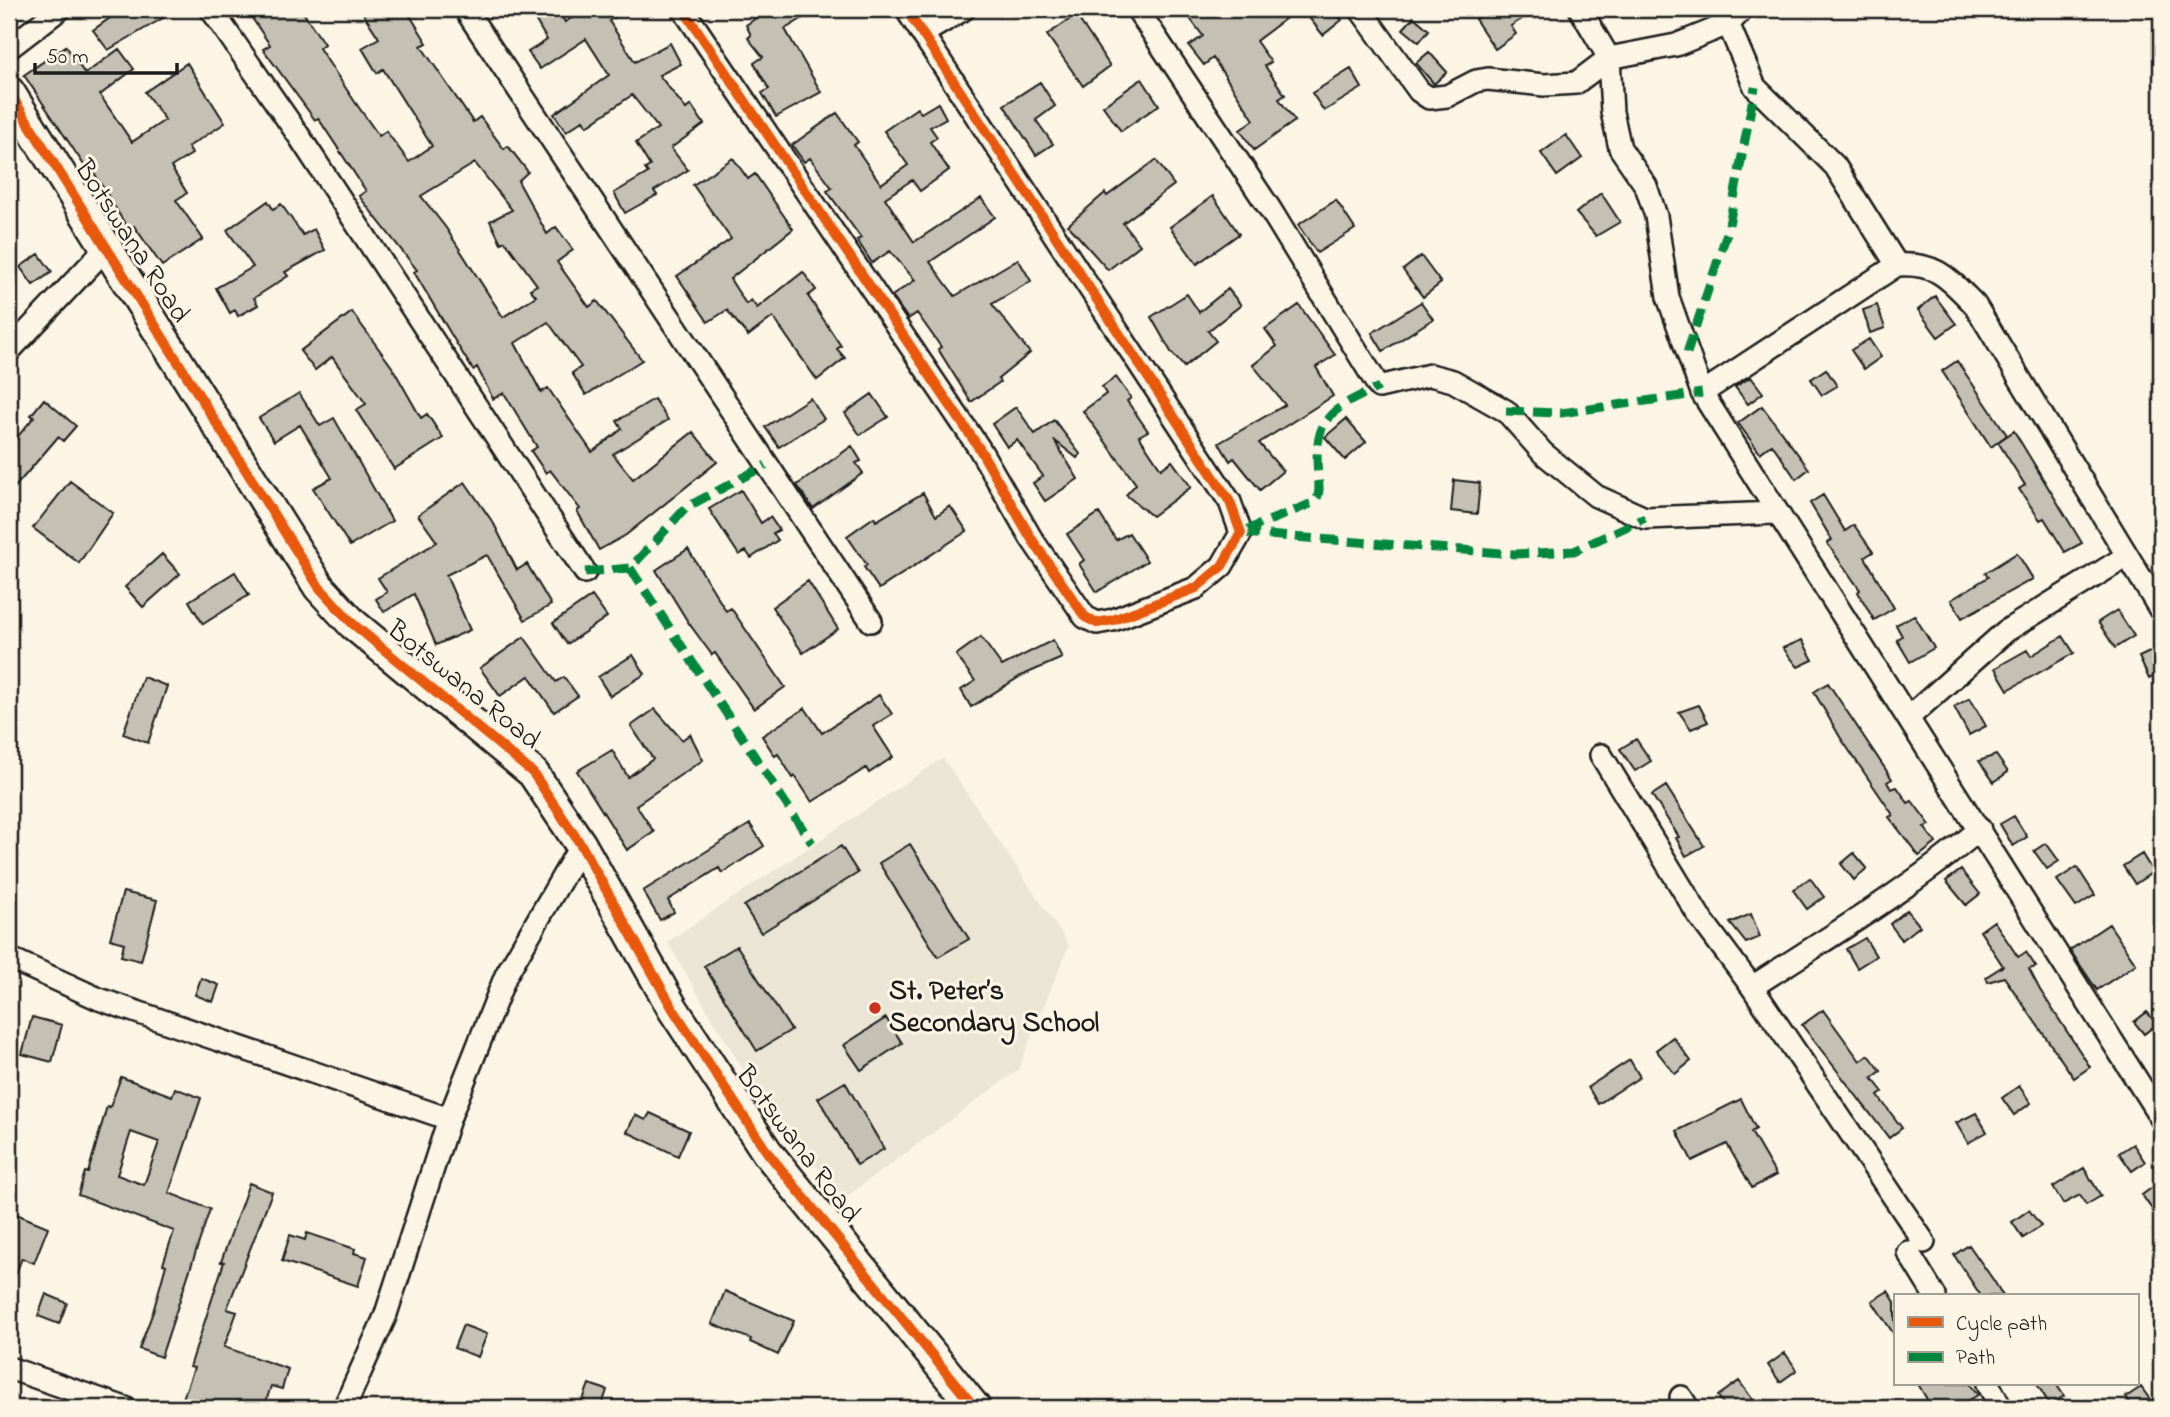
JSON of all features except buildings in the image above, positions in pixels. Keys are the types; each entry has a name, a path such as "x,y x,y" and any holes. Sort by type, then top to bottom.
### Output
{"street":[{"path":"9,48 60,9"},
{"path":"211,9 299,136 585,572"},
{"path":"464,9 871,621"},
{"path":"683,9 979,449 1031,537 1085,617 1097,623 1113,620 1196,588 1222,566 1241,533 1230,502 906,9"},
{"path":"922,34 964,9"},
{"path":"1137,9 1277,220 1379,387 1430,375 1453,381 1506,411 1543,453 1596,496 1645,519 1776,513"},
{"path":"1360,9 1419,91 1429,98 1447,96 1476,80 1545,85 1576,83 1609,58 1676,45 1731,14 1755,87 1835,166 1897,265"},
{"path":"1580,9 1609,58 1612,112 1620,148 1650,196 1656,216 1668,297 1702,393 2161,1118"},
{"name":"Botswana Road","path":"9,92 108,246 319,587 370,639 533,773 581,845 673,1009 767,1152 975,1408"},
{"path":"9,351 108,246"},
{"path":"1702,393 1897,265 1928,265 1949,280 1975,305 2161,611"},
{"path":"1908,718 2007,631 2127,556"},
{"path":"1601,755 1699,916 1752,987 1916,1247 1935,1294"},
{"path":"1752,987 1889,898 1946,858 1980,829"},
{"path":"344,1408 385,1317 449,1119 506,975 581,845"},
{"path":"9,958 99,999 449,1119"},
{"path":"9,1368 124,1408"},
{"path":"1989,1386 2001,1408"}],"shaded area":[{"name":"St. Peter’s Secondary School","path":"943,758 1069,945 1018,1070 842,1200 752,1085 667,942"}],"marked path":[{"path":"1687,353 1728,230 1755,87"},
{"path":"1244,531 1315,502 1319,489 1317,456 1322,428 1336,410 1379,387"},
{"path":"1506,411 1561,413 1702,393"},
{"path":"585,572 630,568 687,507 766,465"},
{"path":"1241,533 1515,554 1574,551 1645,518"},
{"path":"630,568 812,843"}],"cycle path":[{"path":"683,9 979,448 1031,538 1085,617 1097,623 1113,620 1196,588 1222,566 1241,533 1230,502 906,9"},
{"path":"9,92 319,587 353,624 533,773 581,845 673,1009 767,1152 975,1408"}],"place":[{"name":"St. Peter’s Secondary School","path":"875,1008"}]}
